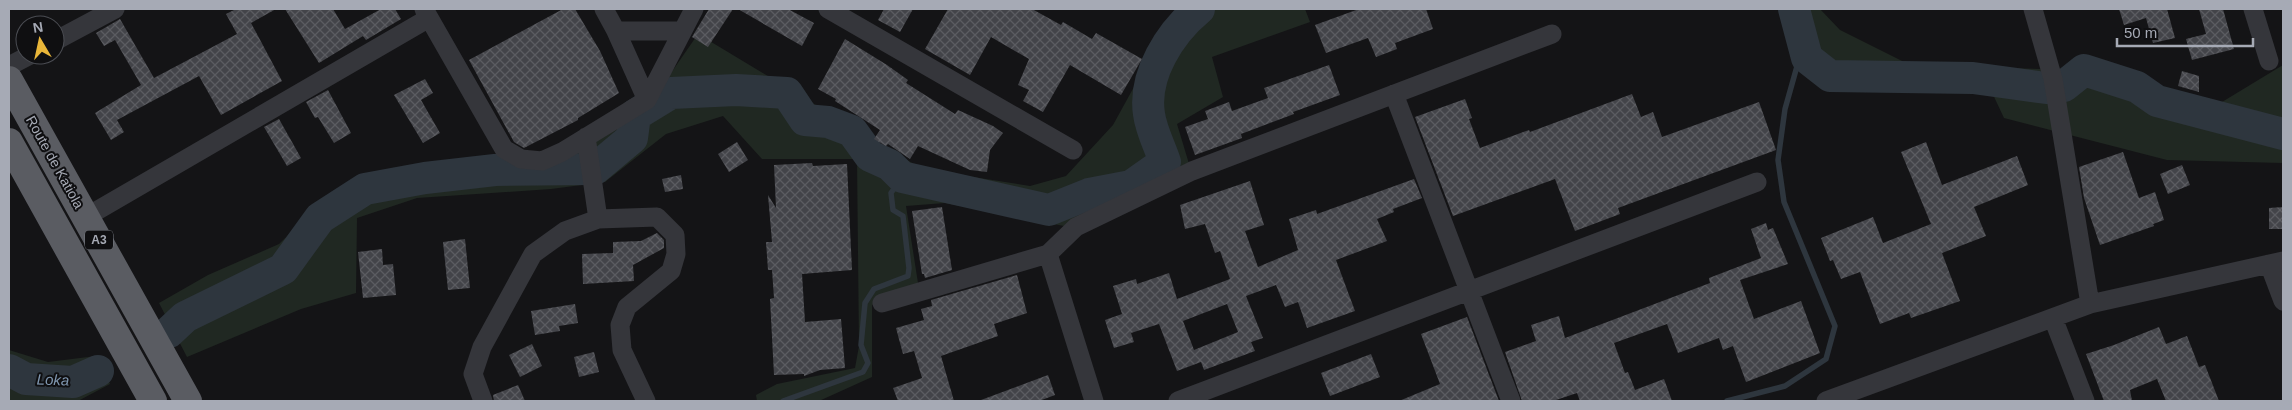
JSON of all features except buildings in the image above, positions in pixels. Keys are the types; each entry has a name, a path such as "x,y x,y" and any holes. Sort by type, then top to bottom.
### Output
{"highway":[{"name":"Route de Katiola","path":"9,80 188,401"},
{"name":"A3","path":"9,142 153,401"}],"street":[{"path":"65,36 114,9"},
{"path":"604,9 647,100"},
{"path":"86,217 426,13 504,149 521,159 542,161 647,100 694,9"},
{"path":"828,9 1073,150"},
{"path":"2033,9 2053,79 2090,304"},
{"path":"2253,9 2269,61"},
{"path":"616,31 682,31"},
{"path":"882,303 1048,254 1076,227 1192,171 1552,34"},
{"path":"1394,94 1511,401"},
{"path":"586,137 598,219"},
{"path":"1178,401 1757,182"},
{"path":"483,401 474,374 482,347 533,254 566,231 598,219 657,217 675,235 676,254 671,271 627,307 620,326 622,350 646,401"},
{"path":"1048,254 1094,401"},
{"path":"1826,401 1864,395 2090,304 2276,263 2283,301"},
{"path":"2052,318 2085,401"}],"shaded area":[{"path":"1180,9 1305,9 1310,22 1212,57 1223,97 1177,124 1190,167 1064,226 945,203 906,206 918,283 872,305 872,377 819,401 757,401 756,395 777,384 855,368 859,346 857,159 762,159 723,116 666,134 605,182 551,189 417,198 357,218 356,293 301,309 187,357 159,303 208,275 279,244 318,206 402,169 556,164 644,112 698,34 922,169 1030,186 1066,176 1113,125 1173,16"},
{"path":"1783,9 1820,9 1840,30 1912,66 2040,69 2175,90 2222,102 2283,65 2283,163 2167,160 2004,118 1988,84 1858,88"},
{"path":"9,350 48,362 96,356 110,384 78,401 9,401"}],"waterway":[{"path":"169,332 185,317 283,269 320,218 365,189 425,178 495,170 595,169 632,138 635,115 671,93 736,90 787,93 805,120 828,122 852,131 870,156 890,165 902,177 1049,210 1089,194 1131,186 1165,162 1150,120 1148,99 1150,85 1161,56 1169,42 1199,9"},
{"path":"1794,9 1807,58 1830,76 1973,78 2046,88 2064,86 2084,70 2137,87 2157,101 2283,134"},
{"path":"1727,401 1785,386 1826,359 1835,326 1784,202 1778,160 1785,109 1803,45"},
{"path":"783,401 863,372 868,363 861,345 865,303 874,289 908,276 909,268 903,216 893,210 891,193 902,177"},
{"name":"Loka","path":"9,370 26,379 73,382 98,371"}]}
